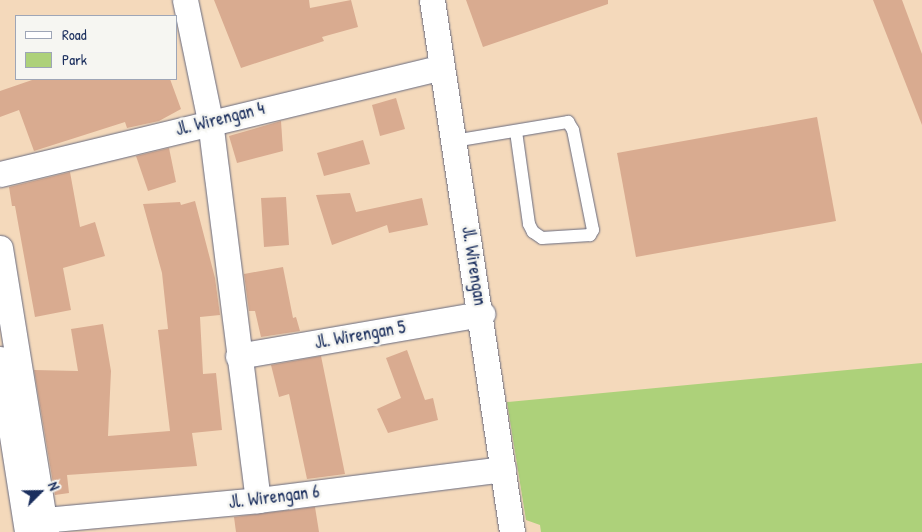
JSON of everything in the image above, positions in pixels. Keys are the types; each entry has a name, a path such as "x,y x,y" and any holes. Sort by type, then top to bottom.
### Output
{"street":[{"path":"185,0 210,121 238,356 258,500"},
{"name":"Jl. Wirengan","path":"432,0 441,67 482,314 512,532"},
{"name":"Jl. Wirengan 4","path":"0,174 210,121 441,67"},
{"path":"0,248 39,528"},
{"name":"Jl. Wirengan 5","path":"238,356 482,314"},
{"path":"0,360 39,528"},
{"name":"Jl. Wirengan 6","path":"39,528 503,469"}],"lane":[{"path":"454,141 568,122 572,126 592,230 590,235 542,238 533,232 528,224 516,132"}],"green space":[{"path":"922,363 922,532 541,532 540,525 526,520 507,402"}],"building":[{"path":"214,0 309,0 310,8 351,0 358,27 322,37 324,41 241,68"},
{"path":"466,0 608,0 608,4 483,47"},
{"path":"873,0 902,0 922,54 922,125"},
{"path":"32,80 170,80 181,109 159,121 127,128 125,122 34,151 19,110 0,117 0,91"},
{"path":"396,98 405,129 380,136 372,105"},
{"path":"817,117 836,221 636,257 617,153"},
{"path":"281,121 283,151 237,163 229,136"},
{"path":"363,140 370,164 324,176 317,153"},
{"path":"169,148 176,182 148,191 136,156"},
{"path":"70,172 80,227 95,222 105,256 63,268 71,310 35,317 15,206 12,206 9,187"},
{"path":"350,193 356,212 422,198 428,225 389,233 387,225 332,245 316,195"},
{"path":"286,197 289,245 264,247 261,198"},
{"path":"195,201 215,278 220,315 200,317 203,374 216,373 222,430 192,433 197,466 67,475 69,493 55,495 34,370 78,371 71,329 103,324 111,371 108,436 170,431 158,330 168,329 162,273 143,204 180,202 181,205"},
{"path":"283,267 293,318 296,317 300,331 261,337 255,311 249,311 244,274"},
{"path":"407,350 425,400 433,398 438,420 388,433 377,409 401,398 386,358"},
{"path":"321,356 345,474 307,479 289,394 279,397 271,365"},
{"path":"315,507 319,532 236,532 234,517"}]}
